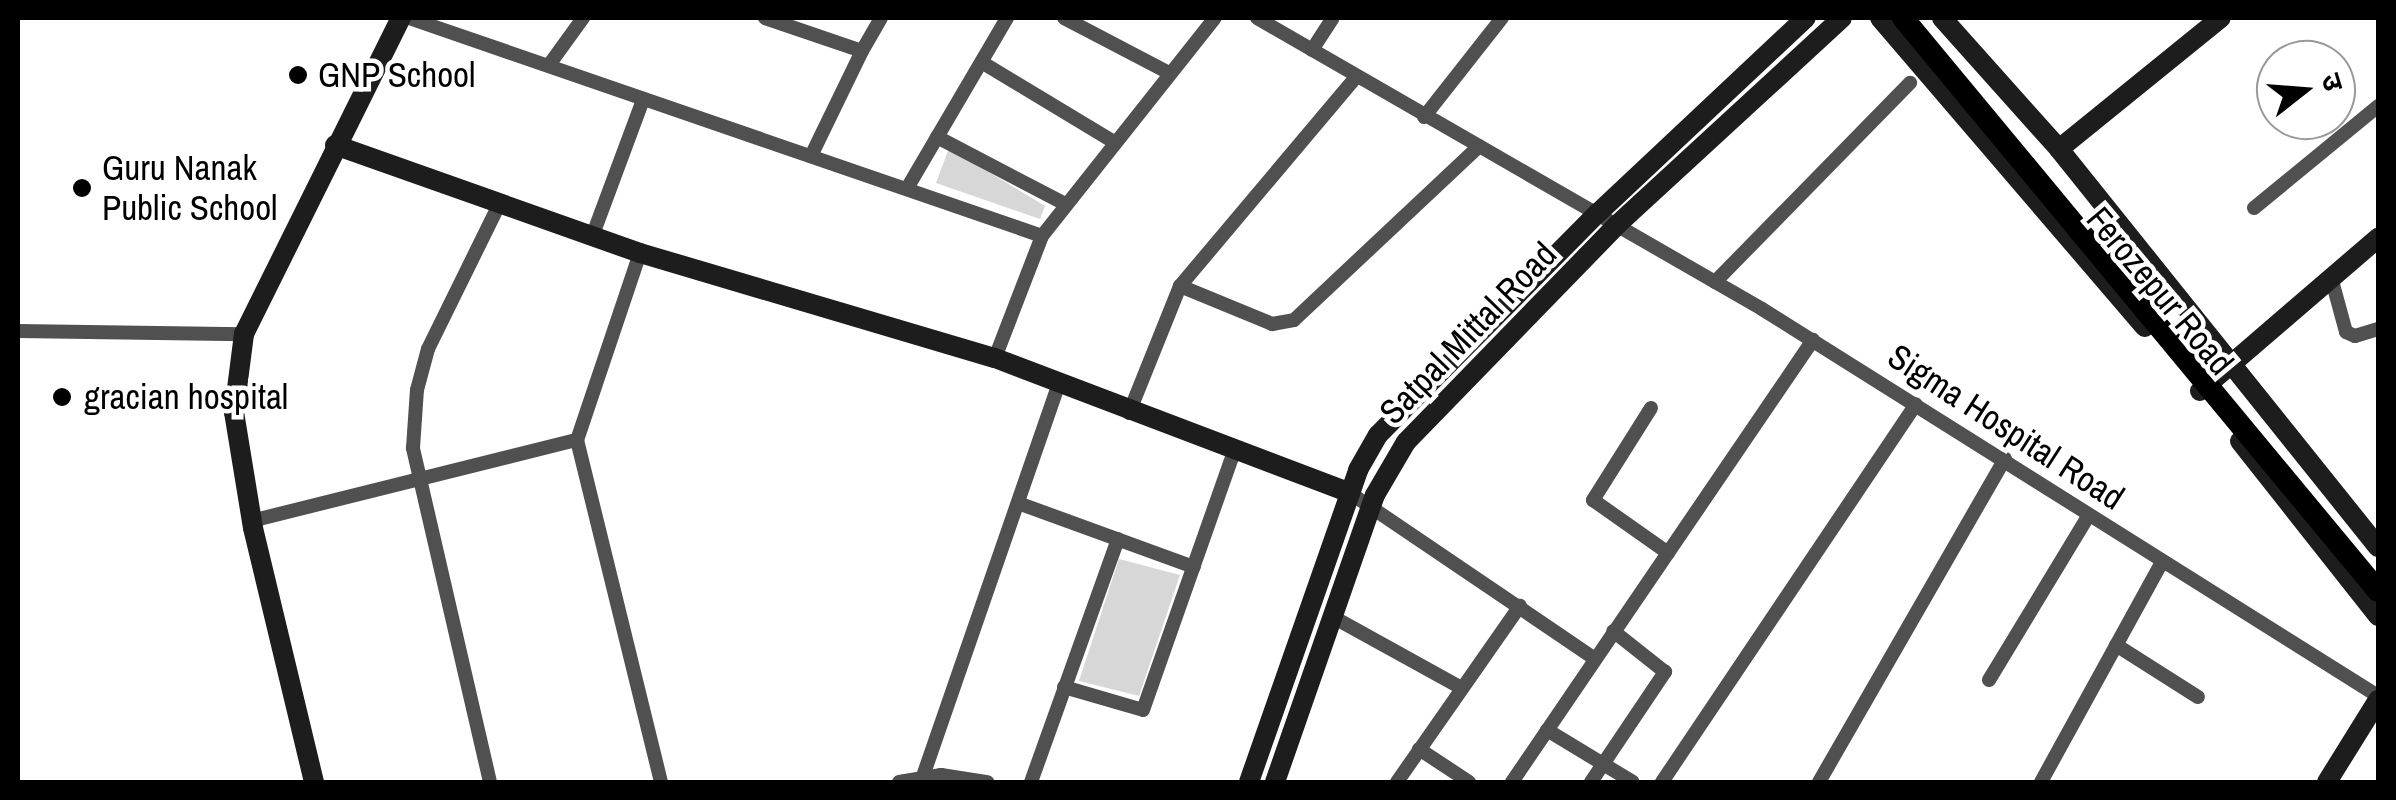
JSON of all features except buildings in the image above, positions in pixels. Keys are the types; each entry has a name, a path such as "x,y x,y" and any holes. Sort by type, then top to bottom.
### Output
{"main road":[{"path":"1903,18 2378,572"},
{"path":"1922,18 2215,379 2378,590"}],"street":[{"path":"314,782 251,521 234,412 244,334 334,144 400,18"},
{"path":"410,18 642,100 909,186 1042,236"},
{"path":"549,65 583,18"},
{"path":"764,18 862,51"},
{"path":"812,156 881,18"},
{"path":"909,186 1007,18"},
{"path":"1064,18 1169,73"},
{"path":"995,358 1042,236 1063,202 1215,18"},
{"name":"Sigma Hospital Road","path":"1257,18 1424,117 1598,212 1813,340 2378,698"},
{"path":"1312,50 1333,18"},
{"path":"1424,117 1502,18"},
{"name":"Satpal Mittal Road","path":"1249,782 1350,493 1368,452 1404,405 1598,212 1806,18"},
{"name":"Satpal Mittal Road","path":"1275,782 1371,506 1421,424 1618,224 1842,18"},
{"name":"Ferozepur Road","path":"1880,18 2215,379 2370,523 2378,547"},
{"name":"Ferozepur Road","path":"1942,18 2059,149 2378,616"},
{"path":"2059,149 2218,18"},
{"path":"982,62 1114,142"},
{"path":"1130,413 1180,286 1356,77"},
{"path":"1715,282 1910,83"},
{"path":"592,237 642,100"},
{"path":"2254,208 2378,106"},
{"path":"937,137 1063,202"},
{"path":"334,144 592,237 995,358 1130,413 1350,493 1594,659"},
{"path":"1180,286 1272,324 1294,320 1478,146"},
{"path":"490,782 417,480 414,412 428,348 499,205"},
{"path":"2215,379 2378,238"},
{"path":"640,252 577,440 662,782"},
{"path":"2331,277 2346,332 2355,336 2378,329"},
{"path":"18,331 244,334"},
{"path":"1512,782 1813,340"},
{"path":"923,776 1059,384"},
{"path":"1662,782 1916,404"},
{"path":"1651,408 1593,500 1668,553"},
{"path":"251,521 577,440"},
{"path":"1064,687 1142,710 1234,452"},
{"path":"1819,782 2005,459"},
{"path":"1018,503 1194,567"},
{"path":"1989,680 2089,515"},
{"path":"1031,782 1118,539"},
{"path":"2041,782 2161,564"},
{"path":"1397,782 1520,606"},
{"path":"1332,617 1460,687"},
{"path":"1590,782 1665,672 1613,632"},
{"path":"2116,644 2198,697"},
{"path":"2326,782 2378,698"},
{"path":"1547,730 1633,782"},
{"path":"1419,749 1470,782"},
{"path":"899,782 923,776 987,782"}],"shaded area":[{"path":"949,148 1045,206 1040,219 936,183"},
{"path":"1119,559 1180,575 1139,696 1079,681"}],"place":[{"name":"GNP School","path":"298,75"},
{"name":"Guru Nanak Public School","path":"82,188"},
{"name":"gracian hospital","path":"62,397"}]}
